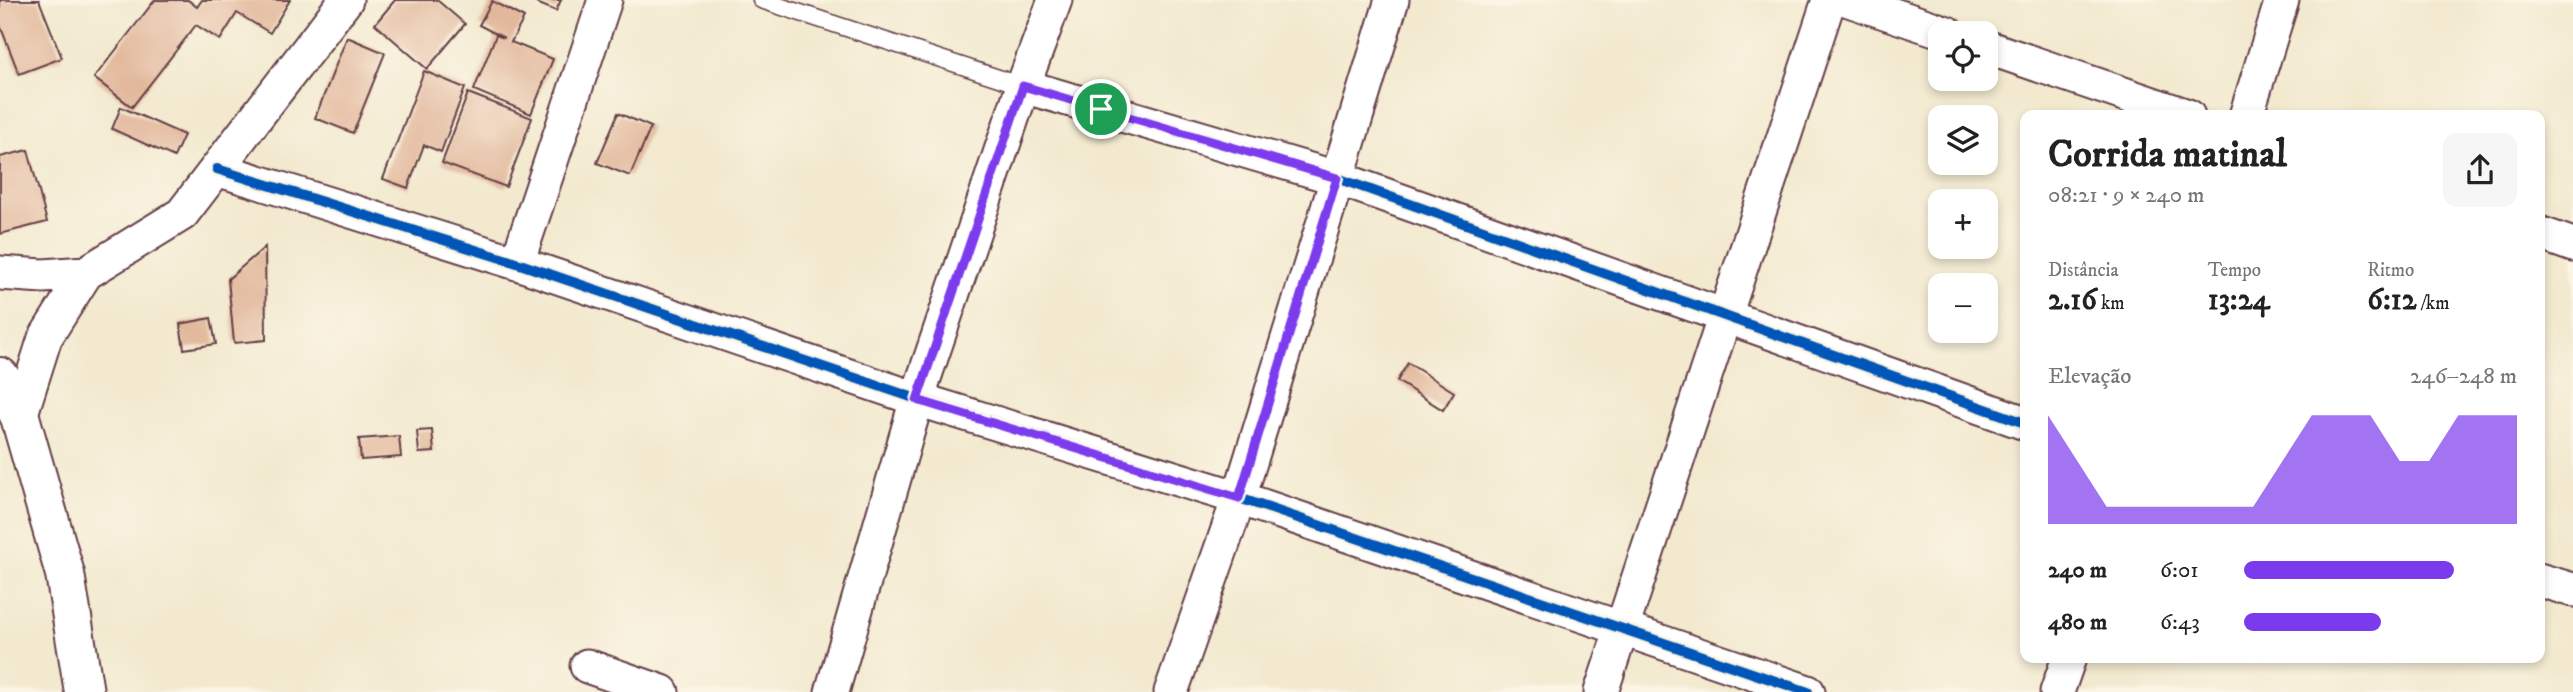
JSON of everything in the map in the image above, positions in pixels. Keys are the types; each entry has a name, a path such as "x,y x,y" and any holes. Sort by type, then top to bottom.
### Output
{"street":[{"path":"20,417 45,338 86,273 182,214 346,0"},
{"path":"517,262 605,0"},
{"path":"832,692 917,400 1023,86 1055,0"},
{"path":"1171,692 1239,498 1391,0"},
{"path":"1601,692 1829,0"},
{"path":"1849,0 1928,27"},
{"path":"2248,110 2282,0"},
{"path":"1998,51 2170,110"},
{"path":"1023,86 1337,178 2020,421"},
{"path":"217,169 517,262 917,400 1239,498 1808,692"},
{"path":"2545,235 2573,245"},
{"path":"0,273 43,276 86,273"},
{"path":"0,377 20,417 65,574 84,692"},
{"path":"2545,582 2573,590"},
{"path":"2057,692 2067,663"},
{"path":"587,666 662,692"}],"lane":[{"path":"761,0 1023,86"}],"building":[{"path":"0,0 39,0 62,58 19,74 0,25"},
{"path":"155,0 188,0 197,7 202,0 290,0 270,33 237,13 220,40 196,25 132,107 94,78"},
{"path":"395,0 437,0 465,24 427,69 375,24"},
{"path":"529,0 561,0 556,11"},
{"path":"492,1 524,18 511,42 553,59 531,114 474,90 496,35 504,38 479,25"},
{"path":"347,37 385,53 353,133 315,118"},
{"path":"424,71 465,88 441,152 424,145 408,188 383,179"},
{"path":"468,93 532,118 506,187 442,163"},
{"path":"121,107 184,135 174,157 112,129"},
{"path":"618,113 651,127 630,176 597,163"},
{"path":"28,150 47,222 0,234 0,157"},
{"path":"265,247 266,340 234,343 228,279"},
{"path":"211,318 216,344 184,349 180,324"},
{"path":"1408,363 1454,392 1443,410 1397,381"},
{"path":"432,430 434,452 419,453 417,431"},
{"path":"399,436 401,457 361,460 359,439"}],"cycle path":[{"path":"1023,86 1337,178 2020,421"},
{"path":"217,169 517,263 917,399 1239,498 1808,692"}],"route":[{"path":"1023,86 1101,109 1337,178 1239,498 917,400 1023,86"}]}
